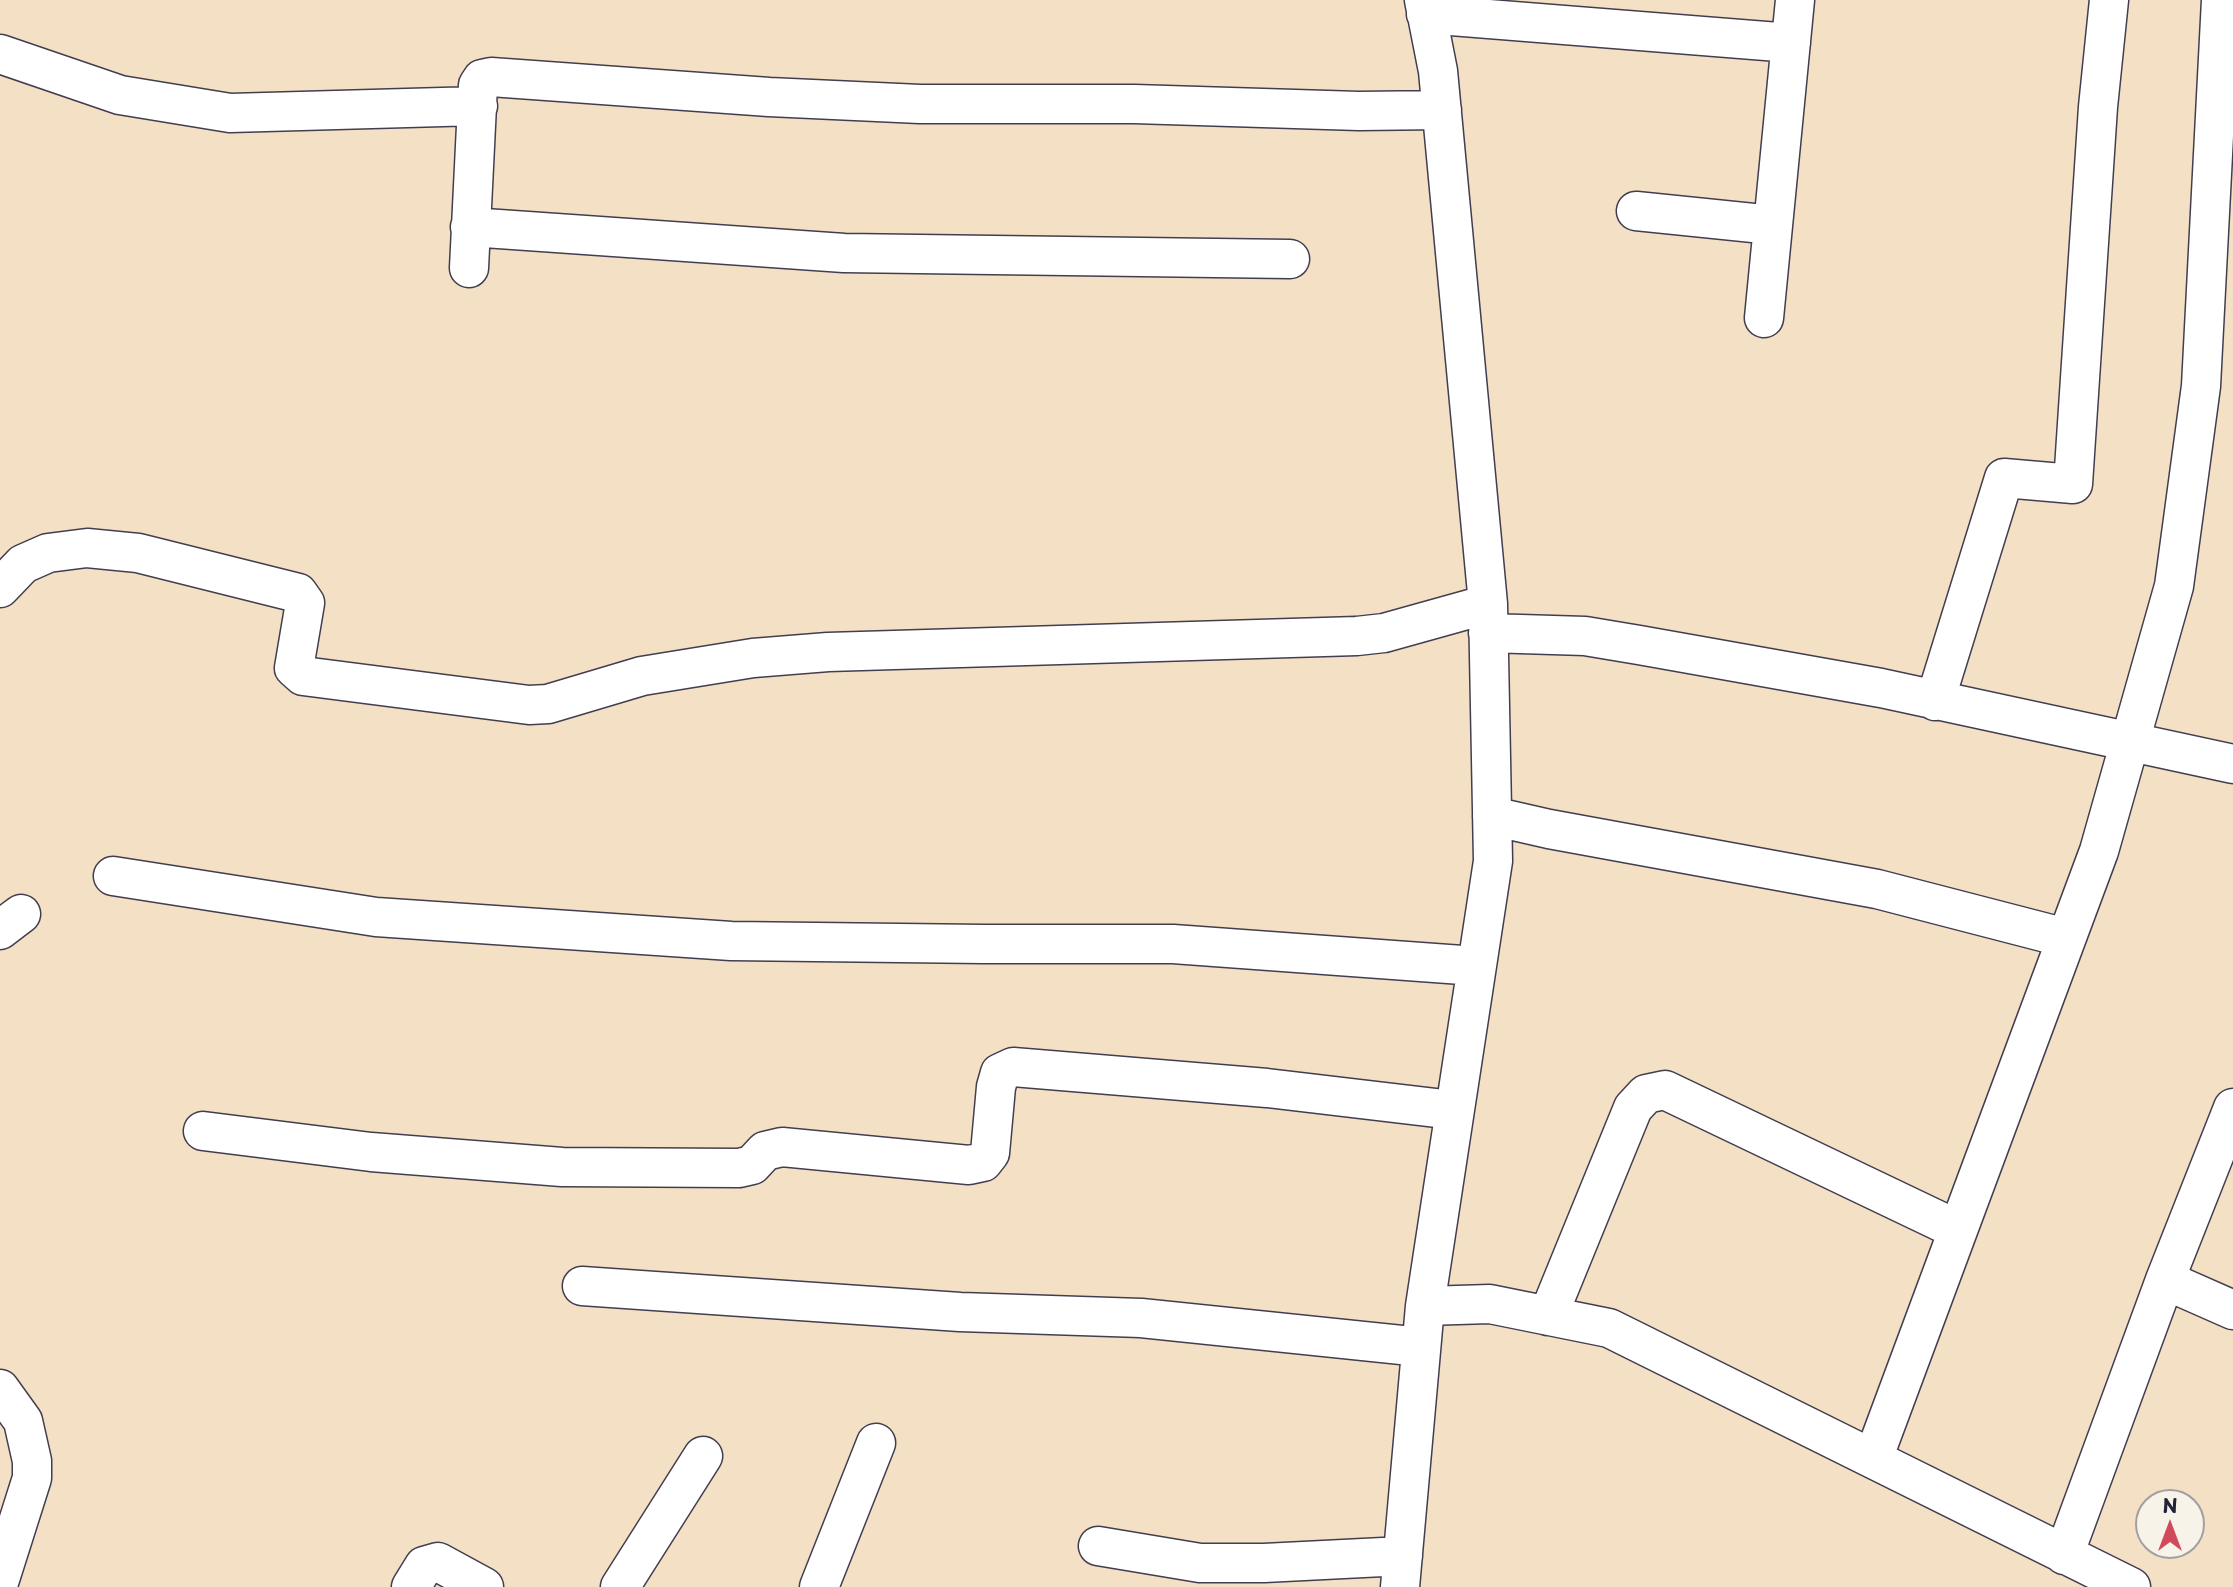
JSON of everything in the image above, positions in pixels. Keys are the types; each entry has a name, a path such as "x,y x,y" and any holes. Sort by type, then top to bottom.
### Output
{"street":[{"path":"1764,318 1795,0"},
{"path":"1935,701 2004,478 2073,484 2097,120 2109,0"},
{"path":"1873,1459 2099,851 2174,586 2201,386 2221,0"},
{"path":"1098,1545 1200,1563 1264,1563 1401,1572 1425,1306 1493,862 1488,618 1438,71 1425,7 1791,43"},
{"path":"0,54 120,95 230,113 478,106"},
{"path":"469,268 478,85 482,79 491,77 769,97 920,104 1134,104 1332,110 1442,110"},
{"path":"1636,211 1773,225"},
{"path":"470,227 844,253 1290,259"},
{"path":"11,576 48,553 87,548 138,553 298,593 305,603 294,668 303,676 529,705 548,704 642,676 753,659 828,652 1357,636 1488,618 1881,688 2233,764"},
{"path":"1492,816 1549,829 1877,889 2066,938"},
{"path":"113,877 376,916 718,940 1173,944 1476,966"},
{"path":"203,1131 371,1152 562,1167 739,1168 752,1165 765,1151 782,1147 969,1165 983,1162 990,1153 996,1087 1000,1073 1013,1067 1267,1088 1453,1110"},
{"path":"1548,1316 1633,1108 1646,1094 1665,1090 1958,1230"},
{"path":"2077,1569 2165,1280 2233,1108"},
{"path":"2165,1280 2233,1310"},
{"path":"582,1286 960,1312 1141,1318 1421,1347"},
{"path":"1425,1306 1490,1304 1609,1328 1873,1459 2077,1569 2131,1587"},
{"path":"0,1389 23,1421 32,1461 32,1478 0,1579"},
{"path":"819,1587 876,1443"},
{"path":"620,1587 703,1456"},
{"path":"411,1587 424,1566 438,1562 484,1587"}]}
